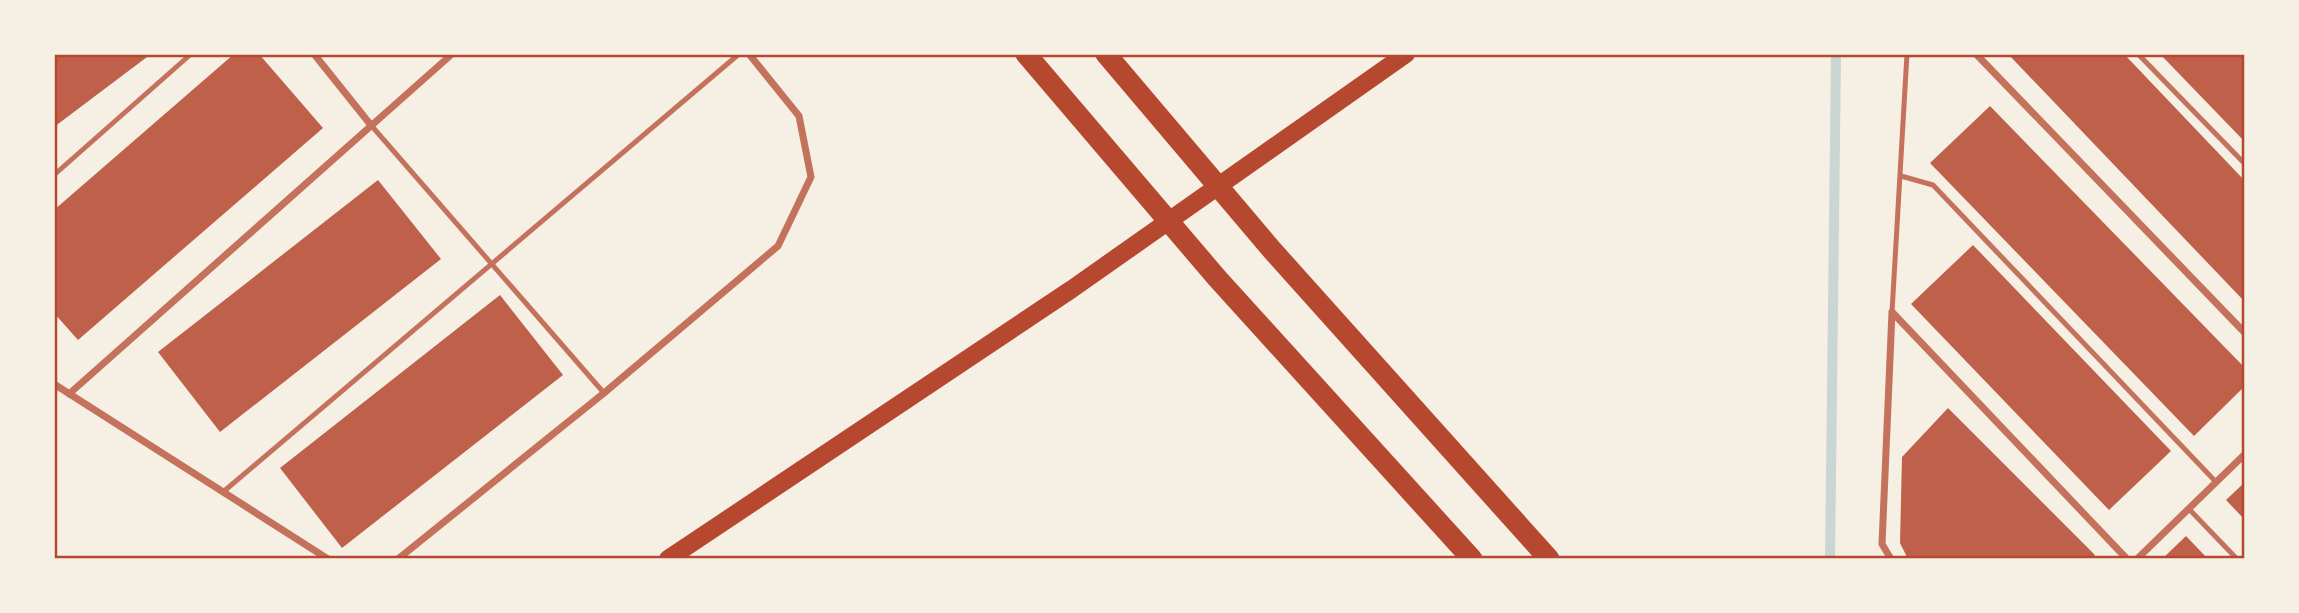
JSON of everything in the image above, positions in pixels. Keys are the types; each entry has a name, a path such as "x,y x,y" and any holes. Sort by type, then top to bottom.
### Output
{"highway":[{"path":"1026,54 1217,278 1472,559"},
{"path":"1106,54 1272,250 1549,559"}],"main road":[{"path":"668,559 1072,289 1406,54"}],"street":[{"path":"314,54 370,124"},
{"path":"69,394 452,54"},
{"path":"398,559 604,393 778,246 811,177 799,116 749,54"},
{"path":"1976,54 2245,333"},
{"path":"1891,559 1882,544 1892,312"},
{"path":"1892,312 2127,559"},
{"path":"54,384 328,559"},
{"path":"2137,559 2245,454"}],"lane":[{"path":"54,175 191,54"},
{"path":"223,492 739,54"},
{"path":"1892,312 1907,54"},
{"path":"2138,54 2245,164"},
{"path":"370,124 604,393"},
{"path":"1901,176 1933,185 2216,482"},
{"path":"2189,509 2237,559"}],"building":[{"path":"54,54 151,54 54,127"},
{"path":"234,54 259,54 323,128 78,340 54,313 54,210"},
{"path":"2008,54 2124,54 2245,181 2245,302"},
{"path":"2160,54 2245,54 2245,142"},
{"path":"1990,106 2245,368 2245,386 2194,436 1930,163"},
{"path":"378,180 441,259 220,432 158,352"},
{"path":"1973,245 2171,451 2109,510 1911,304"},
{"path":"500,295 563,375 342,548 280,468"},
{"path":"1948,408 2095,555 2091,559 1908,559 1900,543 1902,457"},
{"path":"2245,482 2245,520 2226,500"},
{"path":"2186,536 2208,559 2162,559"}],"waterway":[{"path":"1830,559 1836,54"}]}
